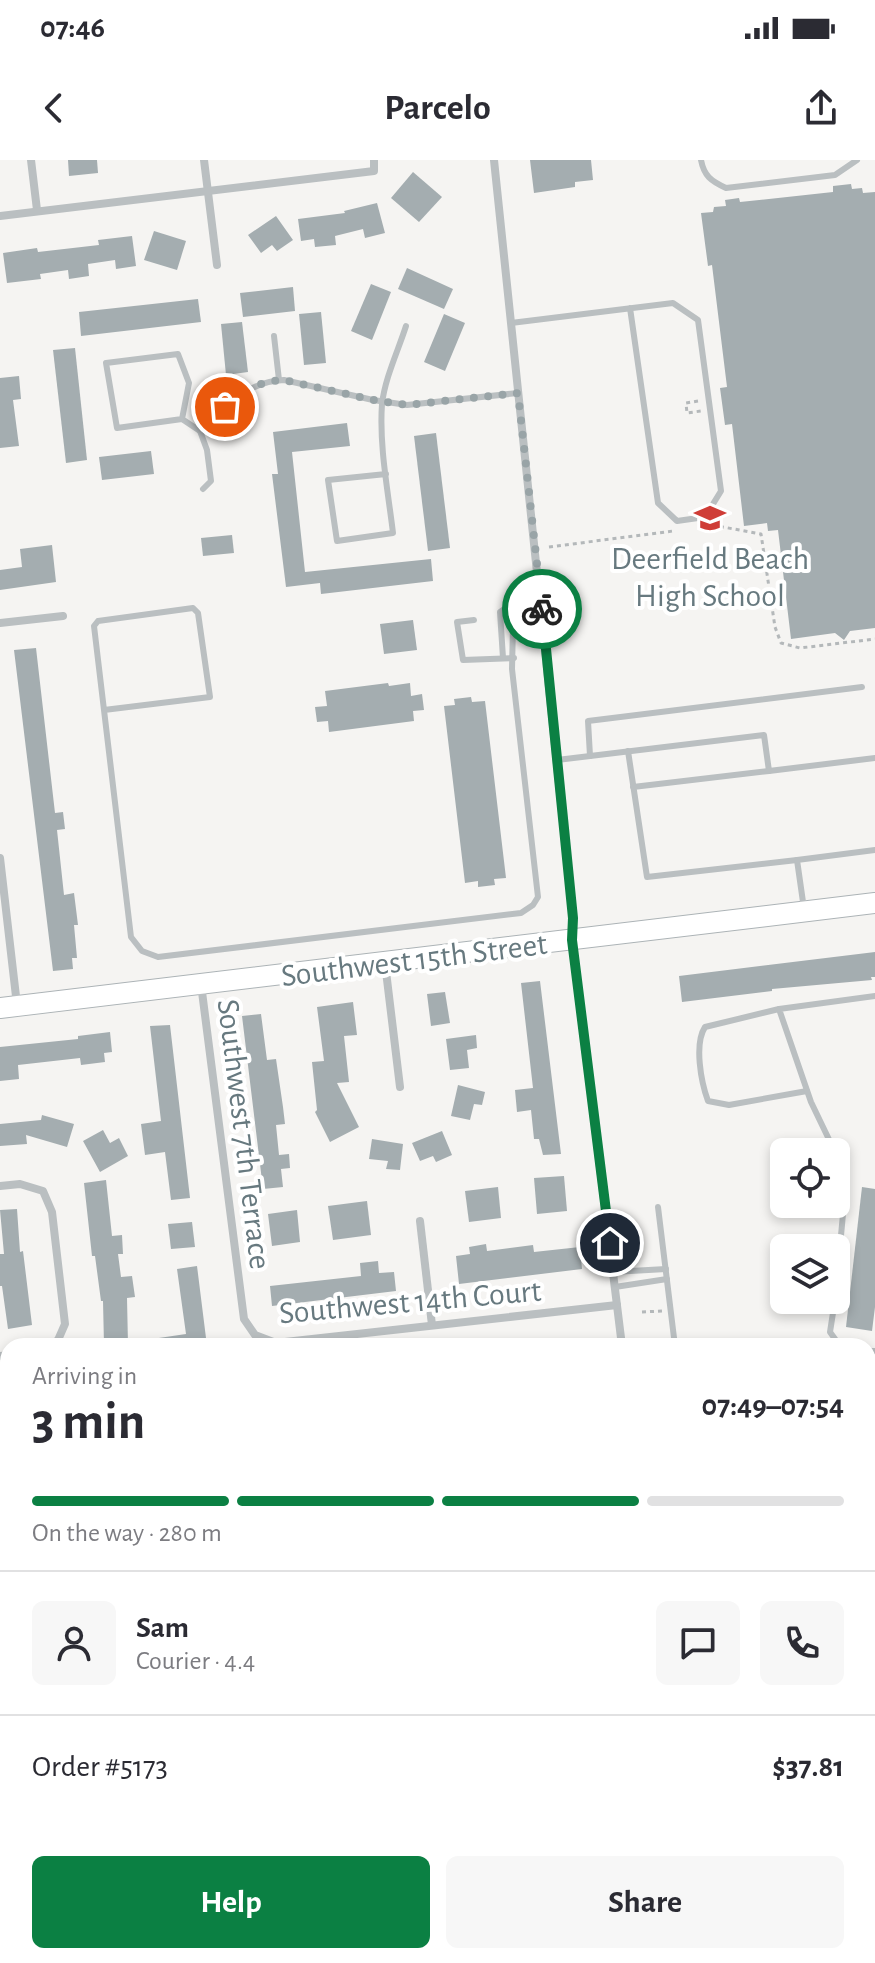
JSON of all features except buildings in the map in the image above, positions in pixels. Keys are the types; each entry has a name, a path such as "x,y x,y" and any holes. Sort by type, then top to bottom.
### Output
{"street":[{"path":"31,160 37,210"},
{"path":"204,160 217,265"},
{"path":"0,216 374,171 374,160"},
{"path":"494,160 573,918 572,940 621,1338"},
{"path":"0,623 63,616"},
{"path":"0,858 9,1007"},
{"name":"Southwest 15th Street","path":"9,1007 875,903"},
{"path":"385,963 400,1087"},
{"name":"Southwest 7th Terrace","path":"201,984 244,1319 255,1335"},
{"path":"0,1186 20,1184 43,1191 52,1212 65,1324 57,1338"},
{"path":"420,1221 432,1325"},
{"name":"Southwest 14th Court","path":"319,1338 617,1305"},
{"name":"Southwest 14th Court","path":"255,1335 263,1338"}],"lane":[{"path":"701,160 703,172 713,182 726,188 835,175 857,160"},
{"path":"511,323 630,308 673,303 698,320 721,491 705,517 677,521 658,503 630,308"},
{"path":"386,474 328,480 337,541 393,533 382,401 406,326"},
{"path":"274,336 279,380"},
{"path":"182,419 189,383 178,354 106,363 117,428 182,419 200,431 207,450 211,481 203,489"},
{"path":"200,431 243,391 270,380 407,405 518,393"},
{"path":"503,658 500,612 513,603 540,597"},
{"path":"104,710 210,697 198,613 193,608 98,621 94,626 131,937 142,951 158,957 521,913 538,897 512,669 513,625 526,616 542,615"},
{"path":"474,620 457,622 463,660 514,658"},
{"path":"590,756 588,721 862,687"},
{"path":"557,760 764,735 769,771"},
{"path":"628,751 647,877 875,850"},
{"path":"633,787 875,758"},
{"path":"797,860 804,912"},
{"path":"807,1091 729,1105 708,1101 704,1090 699,1037 705,1027 779,1009 875,996"},
{"path":"779,1009 807,1091 829,1138"},
{"path":"658,1207 674,1338"},
{"path":"613,1272 666,1269"},
{"path":"615,1287 667,1279"},
{"path":"833,1314 830,1332 834,1338"}],"path":[{"path":"712,525 761,534 775,627 781,643 800,648 875,639"},
{"path":"549,547 685,529"}],"way so far":[{"path":"225,407 243,391 270,380 284,380 407,405 518,393 542,609"}],"place":[{"name":"Deerfield Beach High School","path":"710,518"}],"route":[{"path":"542,609 573,918 572,940 610,1243"}]}
